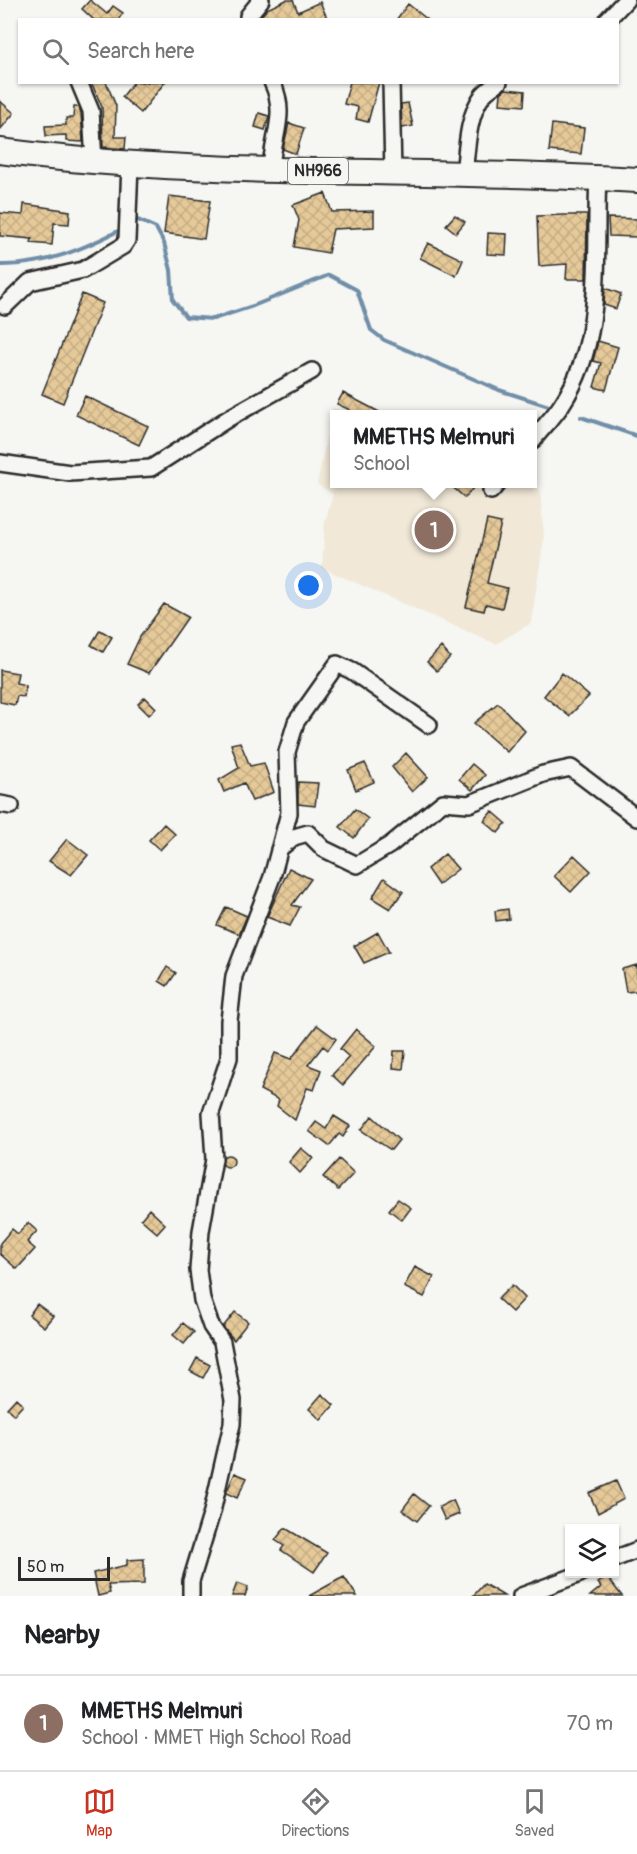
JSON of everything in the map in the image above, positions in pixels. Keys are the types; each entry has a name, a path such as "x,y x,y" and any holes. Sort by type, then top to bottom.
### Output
{"highway":[{"name":"NH966","path":"0,151 94,162 130,172 271,170 598,177 637,180"}],"street":[{"path":"245,0 248,18"},
{"path":"248,18 261,0"},
{"path":"609,18 626,0"},
{"path":"80,84 91,111 94,162"},
{"path":"271,170 272,149 281,110 273,84"},
{"path":"391,84 393,174"},
{"path":"464,175 468,138 475,114 484,94 496,84"},
{"path":"5,306 30,282 83,270 123,246 127,240 130,172"},
{"path":"537,435 563,404 585,355 594,308 598,249 598,177"},
{"path":"0,463 70,473 151,468 229,418 312,371"},
{"path":"191,1596 191,1581 212,1512 232,1424 233,1400 222,1342 211,1326 202,1300 198,1270 201,1231 214,1159 210,1133 211,1113 229,1058 229,1021 234,976 272,878 289,813 287,752 296,722 337,664 352,671 429,725"},
{"path":"279,849 294,837 308,833 324,849 357,865 390,845 443,802 469,804 543,774 571,768 637,818"},
{"path":"619,1557 637,1550"},
{"path":"521,1596 569,1578"}],"shaded area":[{"path":"330,422 330,488 540,489 544,538 531,623 496,644 322,568 325,522 333,494 317,484"}],"building":[{"path":"90,0 107,14 113,6 123,13 119,18 92,18 82,9"},
{"path":"286,0 293,0 298,12 320,2 327,18 260,18 267,9"},
{"path":"408,4 426,18 398,18"},
{"path":"92,84 107,84 116,106 115,137 126,137 125,149 103,147 102,107"},
{"path":"132,84 163,84 141,113 122,97"},
{"path":"349,84 378,84 368,122 356,119 358,107 344,104"},
{"path":"506,89 525,91 524,106 500,104 501,93"},
{"path":"0,101 14,113 0,130"},
{"path":"408,103 413,126 402,128 401,104"},
{"path":"74,107 79,107 81,113 83,142 66,141 66,135 46,136 45,126 66,125 66,118 73,118"},
{"path":"259,113 269,116 265,130 255,127"},
{"path":"289,123 304,128 296,154 283,149"},
{"path":"552,124 584,128 581,154 549,151"},
{"path":"325,193 332,212 374,211 374,227 333,229 328,253 294,247 299,220 293,205"},
{"path":"169,196 210,201 204,239 164,233"},
{"path":"24,204 70,211 69,224 54,223 52,245 31,243 32,239 0,236 0,213 23,215"},
{"path":"455,215 465,222 456,233 446,225"},
{"path":"587,215 586,279 566,279 567,264 539,266 537,216"},
{"path":"608,218 637,219 637,237 609,236"},
{"path":"488,233 507,234 506,255 487,254"},
{"path":"428,243 463,260 456,276 420,258"},
{"path":"605,288 621,294 616,309 604,305"},
{"path":"82,294 103,303 63,403 42,394"},
{"path":"598,341 618,347 606,390 594,387 601,363 593,361"},
{"path":"343,393 375,410 350,410 337,404"},
{"path":"85,396 148,426 139,445 76,415"},
{"path":"454,488 473,488 465,498"},
{"path":"487,520 501,523 487,583 507,588 502,608 486,604 484,611 466,607"},
{"path":"164,604 188,617 149,673 127,664 140,637"},
{"path":"100,630 112,637 103,652 91,645"},
{"path":"441,647 450,657 437,671 427,662"},
{"path":"0,670 18,673 16,683 26,685 24,697 17,696 15,705 0,702"},
{"path":"562,673 589,696 569,716 544,696"},
{"path":"145,697 156,708 149,715 138,704"},
{"path":"498,703 525,731 507,752 474,723"},
{"path":"240,742 250,766 264,763 274,792 252,801 244,783 224,792 219,780 239,768 231,744"},
{"path":"406,753 428,777 412,792 392,767"},
{"path":"365,763 374,782 356,790 348,770"},
{"path":"472,764 485,775 472,790 459,779"},
{"path":"298,782 318,783 315,806 298,804"},
{"path":"355,809 368,819 354,838 340,827"},
{"path":"492,811 506,823 498,833 484,821"},
{"path":"164,824 175,834 160,850 149,840"},
{"path":"67,839 88,855 71,875 49,861"},
{"path":"445,854 458,869 438,885 427,869"},
{"path":"574,855 591,871 571,892 554,876"},
{"path":"289,868 311,879 292,905 300,907 290,926 267,917"},
{"path":"384,878 403,892 390,909 372,898"},
{"path":"226,907 247,916 239,934 217,925"},
{"path":"508,909 509,919 496,921 495,911"},
{"path":"378,932 389,952 364,963 354,946"},
{"path":"637,965 637,991 626,992 622,969"},
{"path":"167,967 176,973 167,986 159,981"},
{"path":"317,1025 336,1039 328,1050 323,1046 308,1065 321,1070 314,1090 307,1088 295,1120 277,1106 279,1100 260,1090 275,1053 291,1059"},
{"path":"356,1029 376,1046 343,1085 332,1075 349,1057 340,1049"},
{"path":"394,1051 405,1051 403,1069 393,1068"},
{"path":"334,1116 350,1126 343,1137 339,1134 329,1146 309,1131 316,1122 326,1129"},
{"path":"372,1116 399,1140 391,1150 361,1130"},
{"path":"301,1148 313,1158 300,1173 289,1162"},
{"path":"228,1155 234,1161 228,1167 222,1161"},
{"path":"339,1159 354,1173 338,1190 323,1177"},
{"path":"398,1199 411,1208 402,1220 389,1210"},
{"path":"149,1209 165,1224 157,1233 141,1219"},
{"path":"28,1223 37,1231 27,1242 35,1249 17,1269 0,1254 0,1243 12,1229 18,1234"},
{"path":"415,1267 434,1277 424,1297 404,1287"},
{"path":"512,1285 525,1298 512,1312 498,1299"},
{"path":"37,1304 53,1316 44,1327 29,1315"},
{"path":"235,1312 248,1322 234,1340 223,1327"},
{"path":"183,1323 194,1332 184,1344 173,1335"},
{"path":"197,1358 210,1365 203,1378 190,1371"},
{"path":"322,1394 334,1405 321,1420 309,1409"},
{"path":"16,1398 23,1405 14,1415 7,1408"},
{"path":"235,1473 247,1478 237,1498 226,1493"},
{"path":"616,1481 624,1499 598,1513 589,1493"},
{"path":"414,1494 429,1506 417,1521 402,1510"},
{"path":"453,1500 459,1514 445,1520 439,1507"},
{"path":"285,1528 327,1553 314,1572 281,1550 284,1546 275,1540"},
{"path":"144,1559 144,1584 108,1585 110,1593 98,1596 93,1573 127,1565 127,1560"},
{"path":"344,1577 357,1596 309,1596 338,1580"},
{"path":"608,1578 622,1596 590,1596 601,1587 598,1583"},
{"path":"237,1583 248,1587 245,1596 232,1596"},
{"path":"484,1584 504,1596 473,1596"}],"waterway":[{"path":"133,223 138,220 156,228 164,243 171,270 173,300 186,317 213,319 253,306 329,275 357,290 371,330 384,340 499,390 555,408"},
{"path":"0,265 17,265 49,259 124,228"},
{"path":"581,417 637,436"}],"place":[{"name":"MMETHS Melmuri","path":"434,530"}]}
